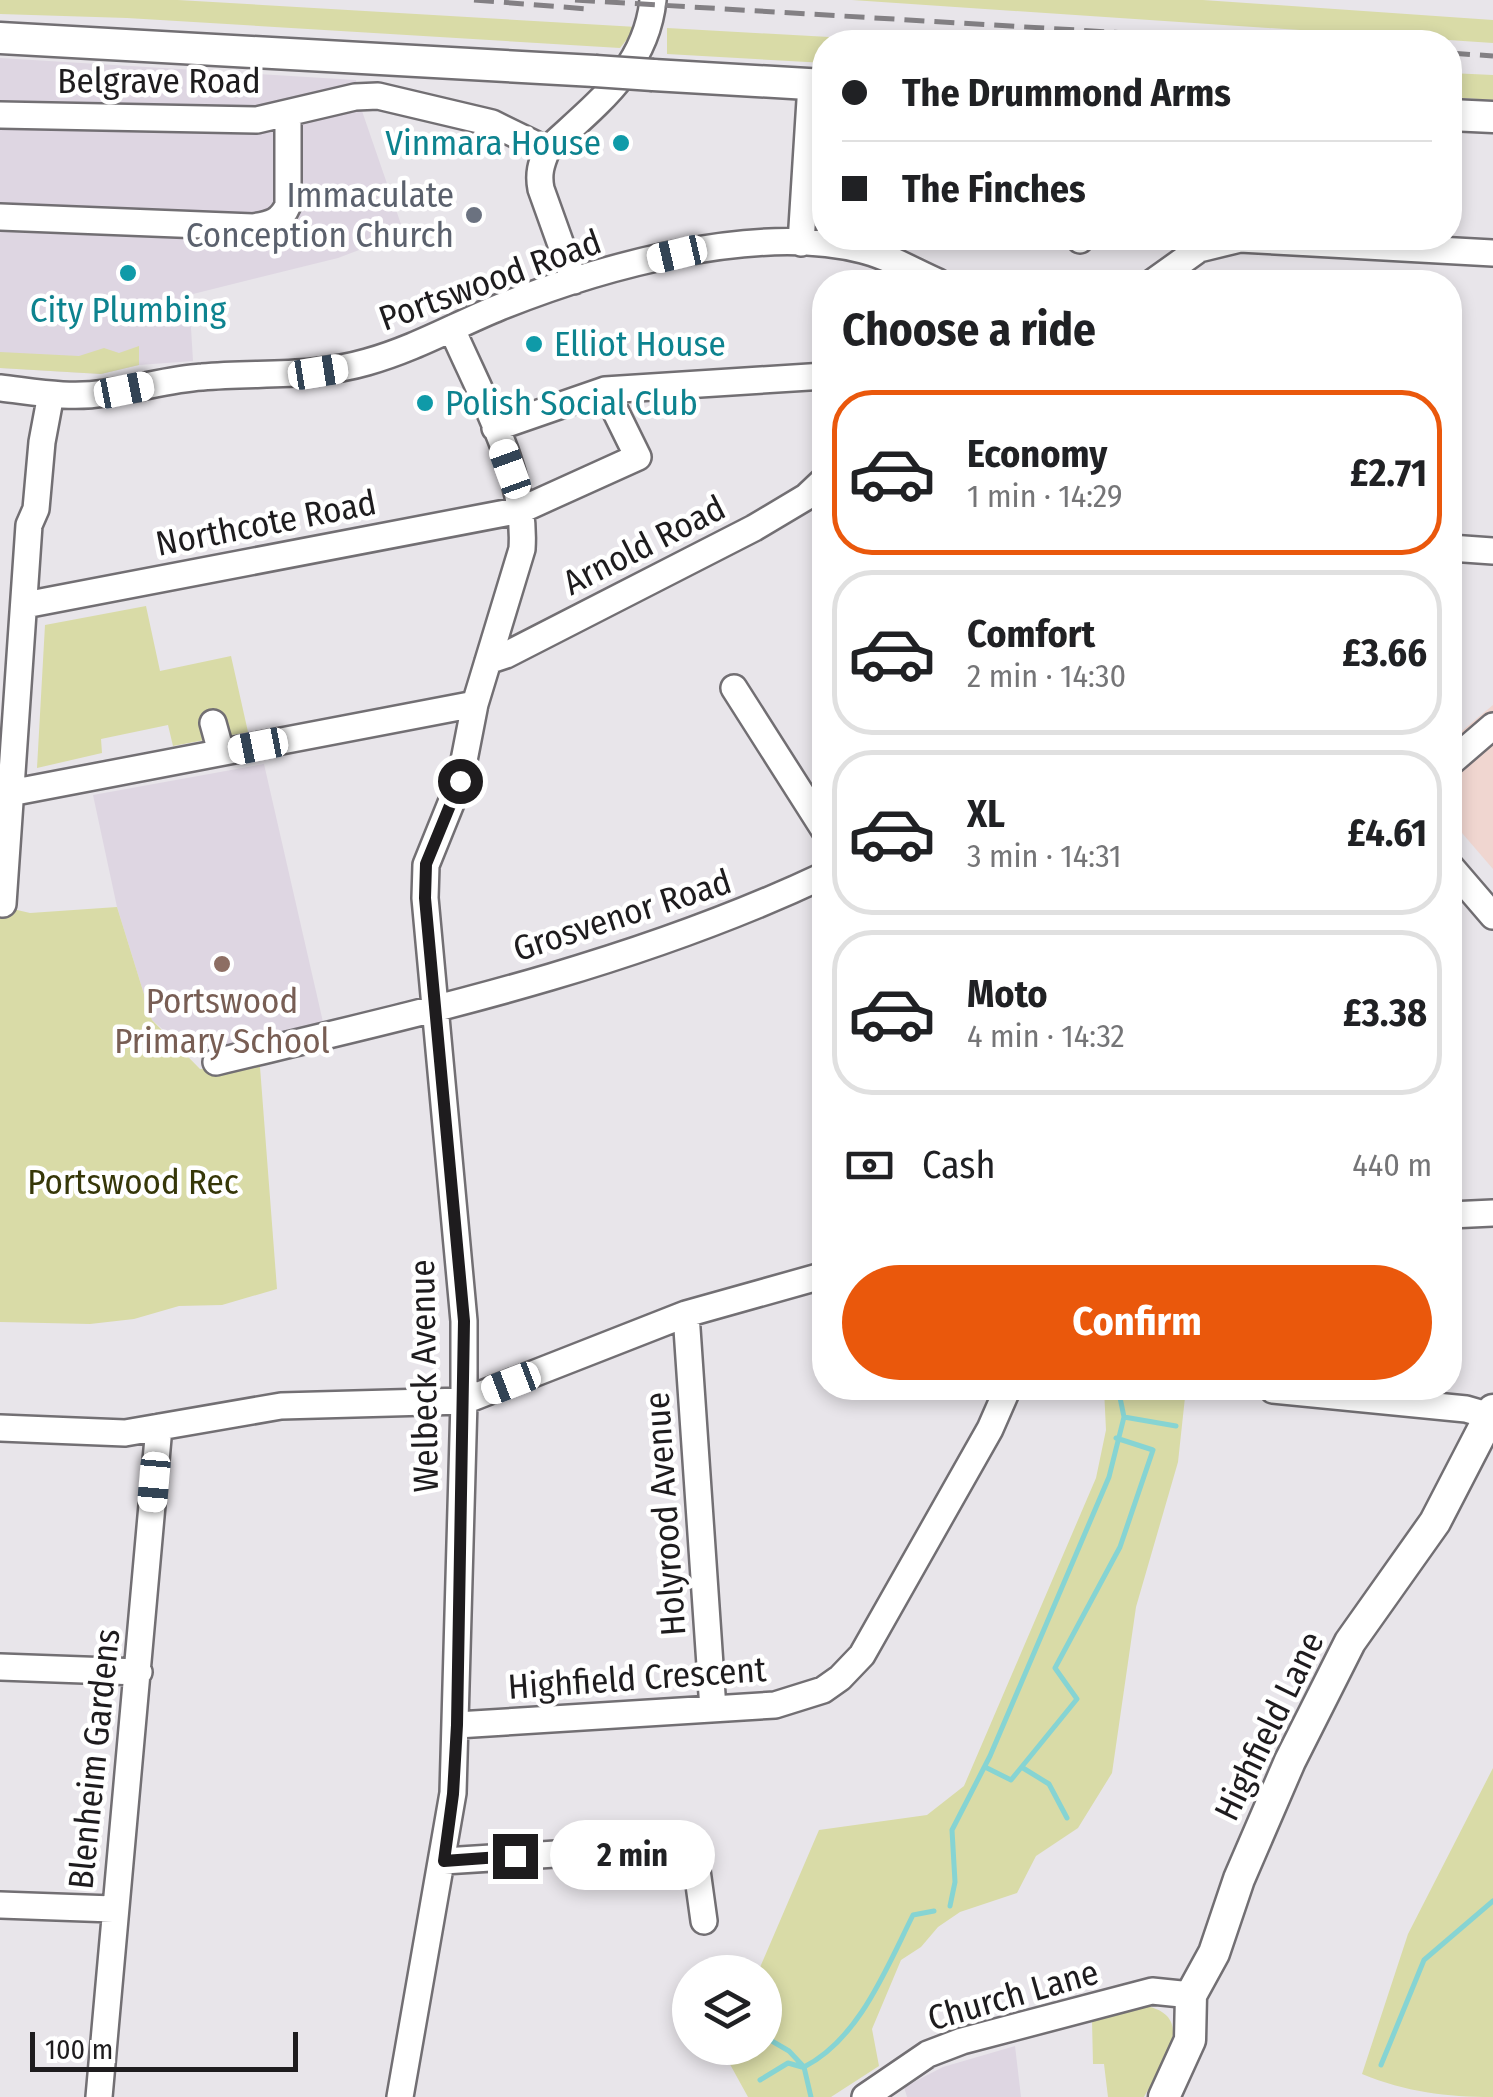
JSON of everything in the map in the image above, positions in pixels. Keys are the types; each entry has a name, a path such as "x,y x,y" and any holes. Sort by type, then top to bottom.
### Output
{"main road":[{"path":"0,38 812,84"},
{"path":"1462,116 1493,117"},
{"name":"Highfield Lane","path":"1164,2097 1190,2040 1191,1995 1214,1953 1252,1848 1338,1664 1435,1522 1492,1412"}],"street":[{"path":"574,281 538,176 547,150 633,64 650,28 653,0"},
{"name":"Belgrave Road","path":"0,115 229,121 288,114 355,96 378,96 492,123 547,150"},
{"path":"0,217 253,227 274,223 288,205 288,114"},
{"path":"801,243 812,140"},
{"name":"Portswood Road","path":"0,388 51,394 103,394 196,377 285,376 344,368 404,350 518,300 574,281 677,254 759,244 812,244"},
{"name":"Portswood Road","path":"858,250 910,270"},
{"path":"1165,270 1184,250"},
{"path":"1444,250 1493,253"},
{"path":"452,329 495,428 521,510"},
{"path":"495,428 605,390 812,377"},
{"name":"Northcote Road","path":"25,605 535,507 638,457 605,390"},
{"path":"4,904 29,525 36,509 51,394"},
{"name":"Arnold Road","path":"488,661 754,528 812,491"},
{"name":"Welbeck Avenue","path":"400,2097 453,1794 464,1402 464,1321 425,898 426,864 460,781 475,704 522,549 521,510"},
{"path":"1462,549 1493,552"},
{"path":"734,688 812,811"},
{"path":"10,793 475,704"},
{"path":"213,723 221,752"},
{"path":"1462,753 1493,726"},
{"path":"1462,880 1493,916"},
{"name":"Grosvenor Road","path":"216,1062 436,1010 578,971 746,912 812,881"},
{"path":"1462,1214 1493,1213"},
{"path":"0,1428 125,1432 281,1406 464,1402 686,1314 812,1279"},
{"name":"Holyrood Avenue","path":"686,1314 713,1709"},
{"name":"Highfield Crescent","path":"457,1725 775,1705 799,1700 840,1678 862,1655 1003,1400"},
{"path":"1381,1400 1492,1412"},
{"name":"Blenheim Gardens","path":"99,2097 158,1427"},
{"path":"0,1667 139,1672"},
{"path":"444,1861 587,1852 696,1863 704,1920"},
{"path":"0,1905 114,1909"},
{"name":"Church Lane","path":"865,2097 928,2054 962,2041 1152,1991 1191,1995"}],"shaded area":[{"path":"0,58 356,80 362,111 404,233 338,258 189,295 193,361 139,365 101,374 0,368"},
{"path":"1493,705 1493,869 1462,833 1462,731"},
{"name":"Portswood Primary School","path":"264,764 323,1022 194,1056 152,1020 117,907 93,795"},
{"path":"1015,2046 1021,2097 907,2097 904,2087 943,2067"}],"green space":[{"path":"0,0 178,0 637,27 620,48 0,14"},
{"path":"852,0 1203,0 1493,20 1493,43 1462,41 1462,30 1299,30"},
{"path":"667,28 812,36 812,62 667,54"},
{"path":"1462,74 1493,75 1493,100 1462,98"},
{"path":"139,346 139,365 101,374 0,368 0,352 79,356 104,348 119,353"},
{"path":"146,606 160,671 231,656 248,732 173,746 168,725 101,739 102,753 37,768 45,625"},
{"name":"Portswood Rec","path":"0,906 30,913 117,907 152,1020 200,1069 260,1067 277,1289 222,1305 179,1306 134,1319 90,1324 0,1322"},
{"path":"1105,1400 1185,1400 1178,1462 1136,1607 1112,1773 1078,1828 1036,1856 1017,1893 960,1912 901,1960 872,2029 879,2066 831,2097 748,2097 730,2065 782,2065 782,1955 765,1955 819,1830 927,1815 964,1786 1096,1478 1106,1430"},
{"path":"1493,1768 1493,2097 1426,2092 1362,2074 1408,1934"},
{"path":"1146,2006 1162,2012 1171,2021 1171,2045 1144,2097 1108,2097 1104,2064 1093,2064 1092,2020"}],"waterway":[{"path":"950,1906 955,1882 952,1830 990,1756 1109,1477 1124,1417 1120,1400"},
{"path":"1124,1417 1176,1426"},
{"path":"985,1767 1011,1780 1077,1699 1055,1668 1120,1547 1153,1450 1116,1438"},
{"path":"1023,1768 1049,1784 1067,1818"},
{"path":"1381,2065 1424,1960 1493,1901"},
{"path":"811,2097 804,2067 823,2055 856,2021 913,1915 934,1911"},
{"path":"782,2047 804,2067"},
{"path":"760,2080 788,2063 802,2067"}],"railway":[{"path":"474,0 588,9"},
{"path":"575,0 1076,30"},
{"path":"1462,54 1493,56"}],"place":[{"name":"Vinmara House","path":"621,143"},
{"name":"Immaculate Conception Church","path":"474,215"},
{"name":"City Plumbing","path":"128,273"},
{"name":"Elliot House","path":"534,344"},
{"name":"Polish Social Club","path":"425,403"},
{"name":"Portswood Primary School","path":"222,964"}],"route":[{"path":"460,781 426,864 425,898 464,1321 457,1725 444,1861 515,1856"}]}
